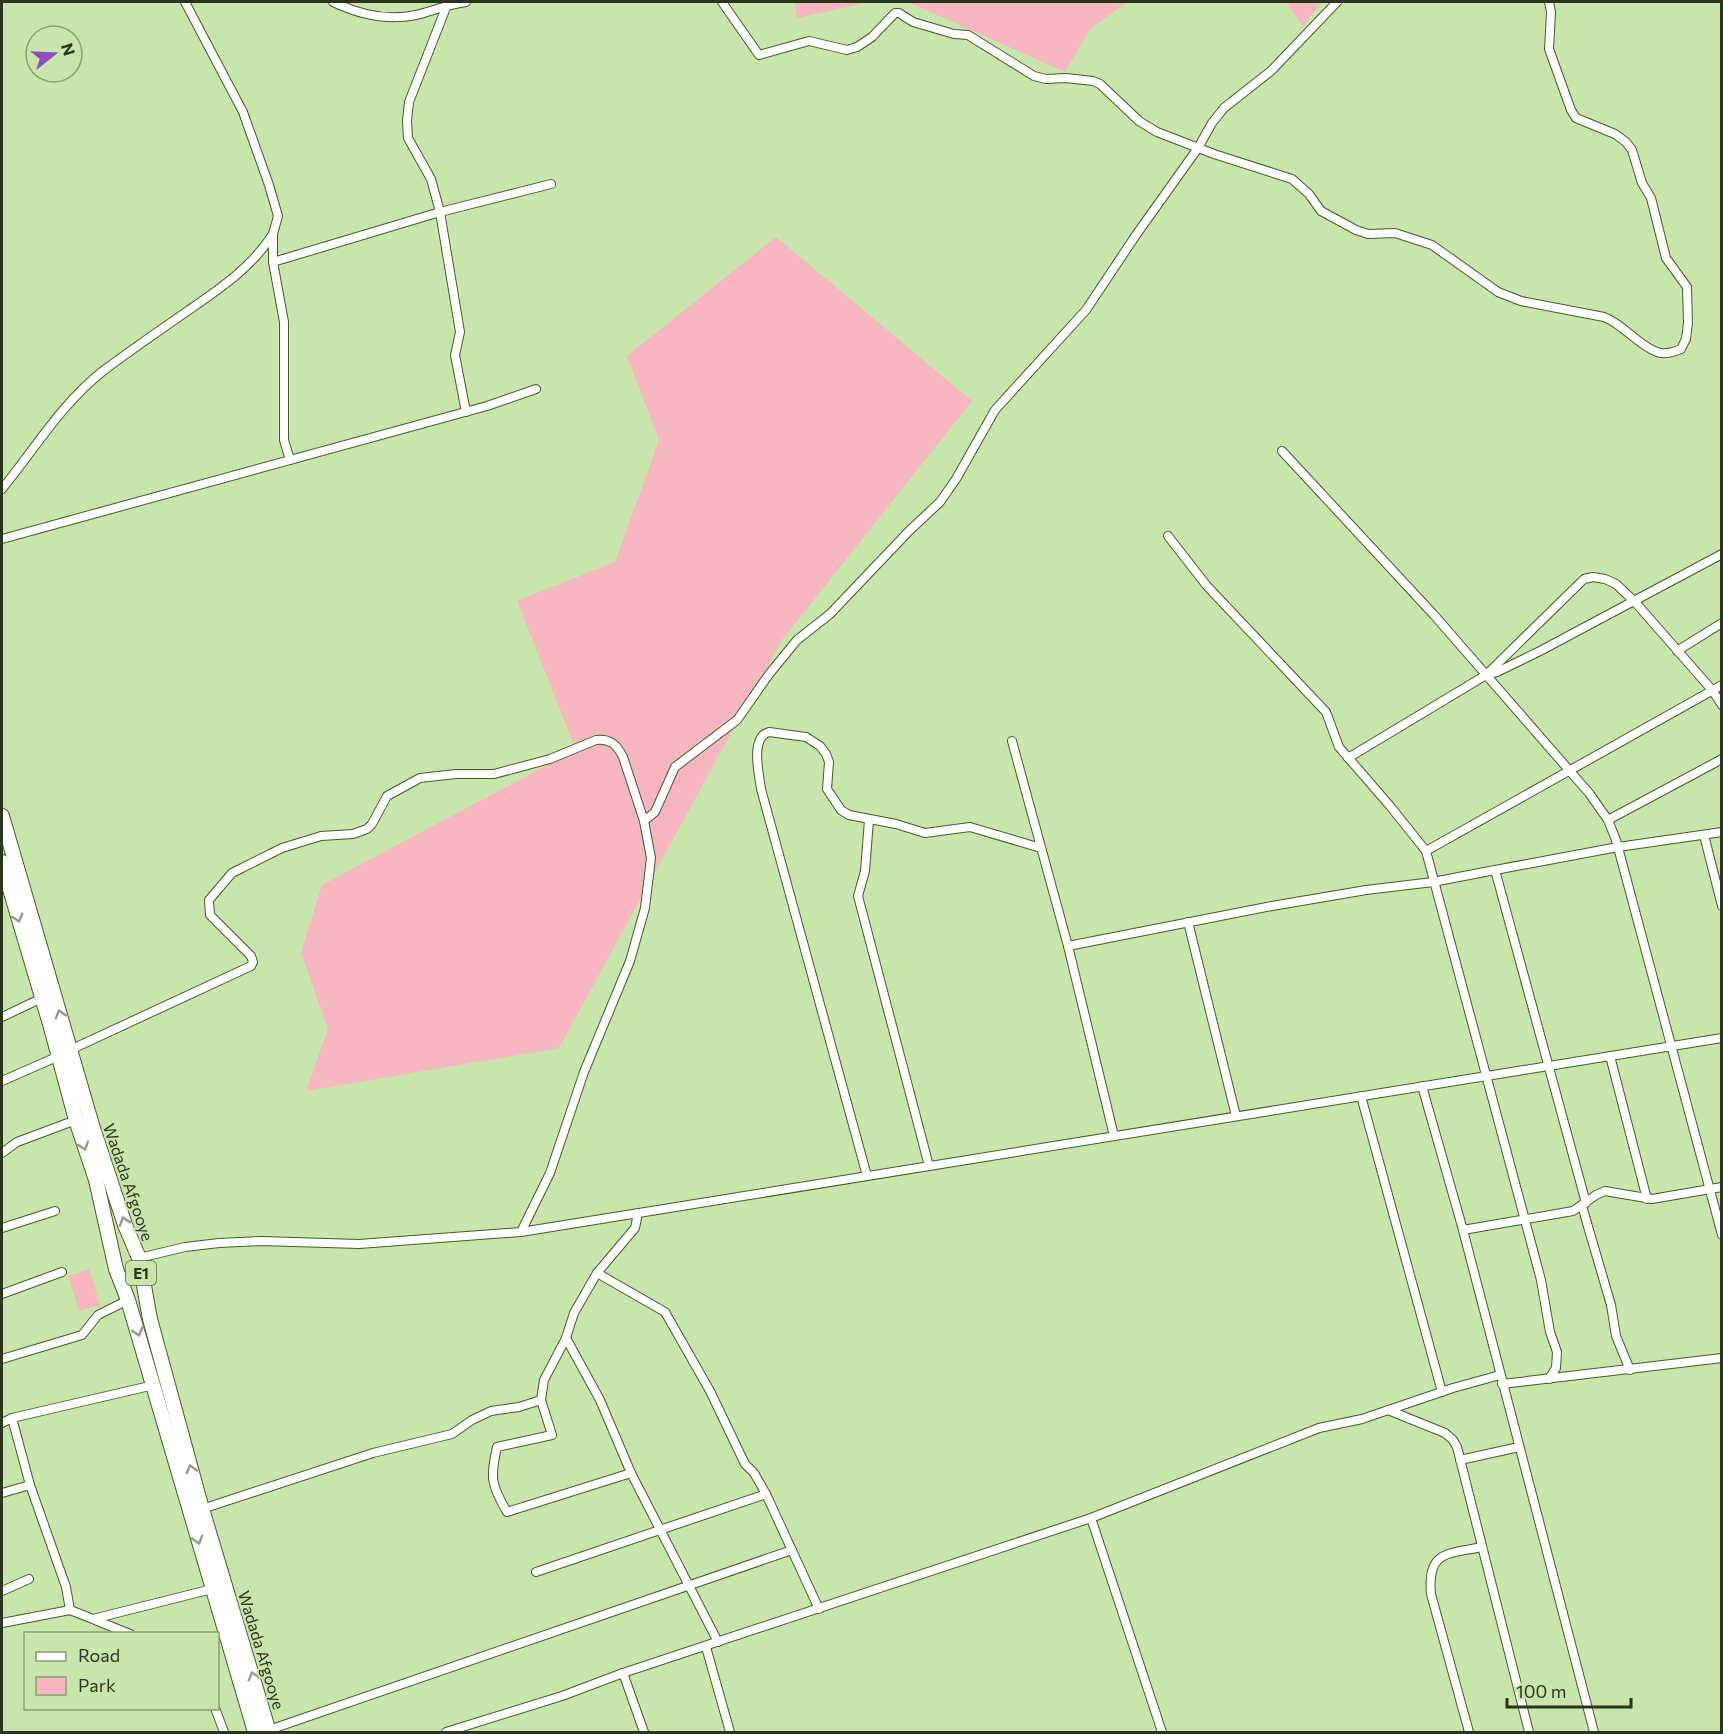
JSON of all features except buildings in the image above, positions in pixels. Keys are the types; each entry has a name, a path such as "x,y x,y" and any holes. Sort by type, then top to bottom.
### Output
{"highway":[{"name":"Wadada Afgooye","path":"2,816 64,1053 76,1120 96,1180 112,1256 129,1300 212,1589 264,1732"},
{"name":"Wadada Afgooye","path":"2,862 42,998 138,1258 150,1318 264,1732"},
{"path":"112,1256 124,1249 138,1258 130,1274 118,1275"}],"street":[{"path":"2,489 62,412 101,373 247,267 264,249 273,234 278,216 243,112 185,2"},
{"path":"333,2 353,12 387,16 415,15 466,2"},
{"path":"722,2 759,55 809,41 847,50 857,47 872,37 895,13 913,22 954,34 968,35 1034,76 1046,79 1066,78 1093,81 1100,84 1139,121 1157,132 1292,179 1309,194 1321,211 1356,230 1368,234 1395,233 1432,245 1498,292 1521,301 1604,317 1614,321 1658,353 1671,353 1682,349 1688,323 1687,287 1666,258 1651,198 1642,183 1632,150 1626,141 1576,118 1571,110 1549,49 1551,12 1549,2"},
{"path":"644,821 655,812 675,767 737,720 797,640 830,614 940,502 956,479 995,410 1086,310 1198,148 1212,123 1224,108 1270,71 1336,2"},
{"path":"447,5 409,102 406,121 408,138 431,179 440,212 459,332 454,355 466,412"},
{"path":"273,262 440,212 550,184"},
{"path":"273,234 273,262 284,322 284,440 290,460"},
{"path":"2,539 466,412 536,389"},
{"path":"1282,451 1434,615 1570,772 1608,820 1618,847 1722,1235"},
{"path":"1168,536 1207,586 1326,712 1339,747 1426,851 1541,1280 1550,1332 1557,1352 1556,1368 1549,1379"},
{"path":"1486,675 1540,651 1722,554"},
{"path":"1348,758 1486,675 1584,579 1593,577 1616,584 1635,602 1712,690 1722,705"},
{"path":"1677,651 1722,622"},
{"path":"1426,851 1722,686"},
{"path":"867,1176 761,789 757,763 759,738 769,732 806,737 812,740 826,754 829,762 827,789 829,794 841,810 849,815 896,824 925,833 970,827 1041,848"},
{"path":"2,1081 251,966 253,962 250,956 210,915 208,900 232,873 282,848 321,836 353,834 367,829 387,796 420,778 456,774 494,774 550,759 603,739 614,744 624,757 644,821 651,858 645,908 630,961 584,1072 550,1173 521,1232"},
{"path":"1012,741 1068,946 1114,1136"},
{"path":"1608,820 1722,759"},
{"path":"869,819 865,871 858,896 929,1166"},
{"path":"1068,946 1366,890 1433,882 1618,847 1722,832"},
{"path":"1704,835 1722,906"},
{"path":"1495,870 1611,1305 1616,1336 1630,1370"},
{"path":"1188,922 1236,1116"},
{"path":"2,1017 42,998"},
{"path":"138,1258 205,1244 261,1241 358,1244 521,1232 1722,1038"},
{"path":"1610,1056 1647,1199"},
{"path":"1422,1086 1463,1230 1594,1732"},
{"path":"1361,1096 1442,1392"},
{"path":"2,1153 17,1142 76,1120"},
{"path":"1463,1230 1573,1211 1605,1191 1647,1199 1722,1187"},
{"path":"2,1228 55,1211"},
{"path":"631,1473 507,1512 497,1496 491,1474 497,1447 552,1435 541,1400 544,1380 566,1338 574,1313 597,1273 635,1228 638,1213"},
{"path":"2,1294 62,1272"},
{"path":"597,1273 665,1312 710,1391 745,1464 754,1473 766,1494 819,1609"},
{"path":"2,1359 82,1335 98,1315 129,1300"},
{"path":"566,1338 600,1400 631,1473 718,1642"},
{"path":"1502,1384 1722,1358"},
{"path":"446,1732 562,1696 623,1673 1091,1518 1301,1434 1500,1375"},
{"path":"2,1423 12,1418 154,1385"},
{"path":"202,1509 373,1453 452,1434 472,1420 491,1411 519,1407 541,1400"},
{"path":"1388,1410 1445,1433 1455,1443 1529,1732"},
{"path":"12,1418 30,1485 66,1587 70,1610"},
{"path":"1460,1460 1519,1448"},
{"path":"2,1493 30,1485"},
{"path":"536,1572 766,1494"},
{"path":"1091,1518 1162,1732"},
{"path":"1469,1732 1431,1594 1430,1581 1431,1570 1436,1560 1446,1555 1482,1547"},
{"path":"264,1732 792,1550"},
{"path":"2,1591 29,1580"},
{"path":"93,1619 212,1589"},
{"path":"2,1623 70,1610 125,1632"},
{"path":"706,1647 730,1732"},
{"path":"623,1673 644,1732"},
{"path":"216,1710 224,1732"}],"green space":[{"path":"795,2 870,2 797,18"},
{"path":"908,2 1127,2 1090,29 1065,72"},
{"path":"1286,2 1321,2 1303,26"},
{"path":"776,237 972,401 782,640 559,1048 306,1091 328,1029 301,953 322,885 576,750 517,601 615,562 659,440 627,356"},
{"path":"89,1269 100,1305 79,1311 68,1276"}]}
